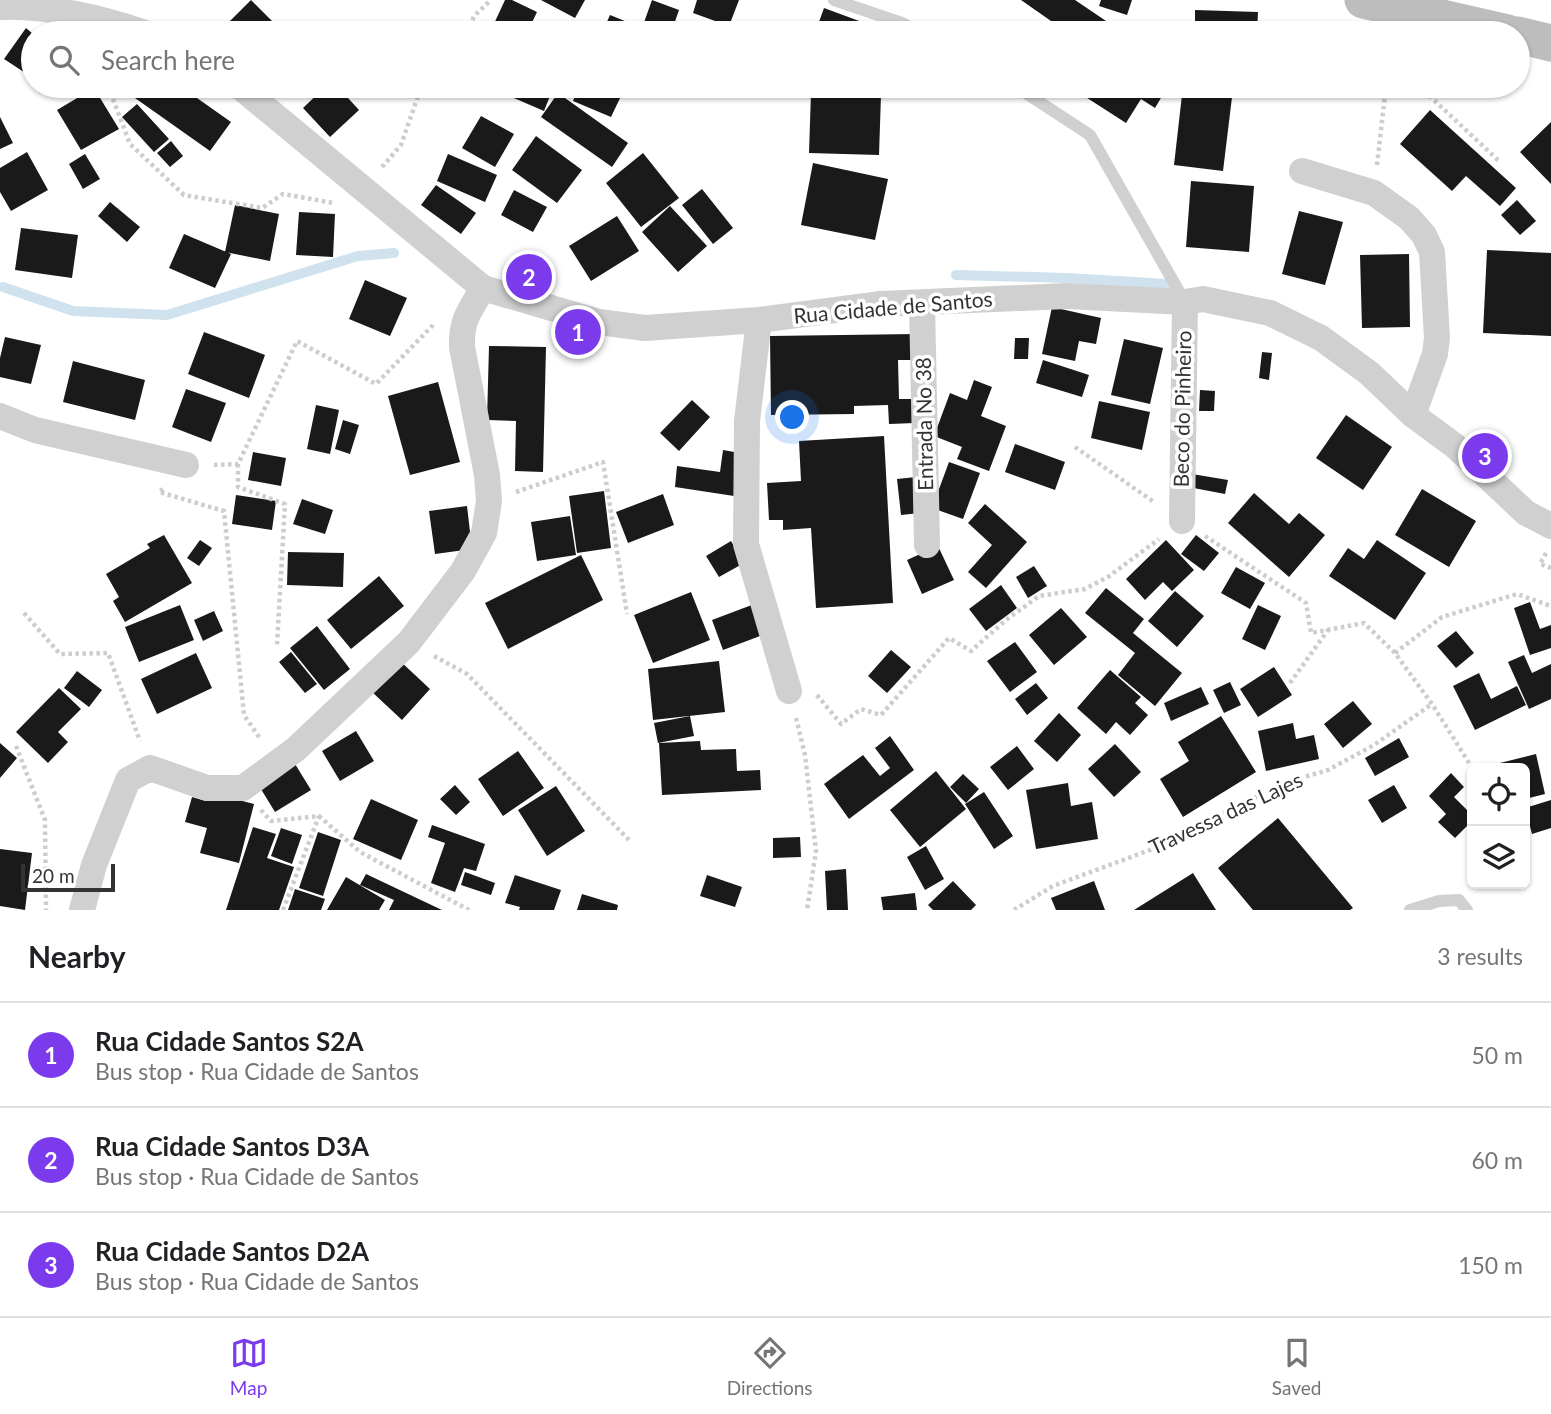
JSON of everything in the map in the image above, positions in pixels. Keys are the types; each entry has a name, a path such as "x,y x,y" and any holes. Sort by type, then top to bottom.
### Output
{"main road":[{"path":"1363,0 1455,21"},
{"path":"1530,39 1551,43"}],"street":[{"path":"0,6 110,21"},
{"name":"Rua Cidade de Santos","path":"256,98 369,180 483,288 599,322 645,327 759,320 881,304 1067,296 1185,302 1203,299 1269,313 1321,338 1369,373 1413,415 1455,446 1526,513 1551,526"},
{"path":"1302,171 1374,193 1409,218 1424,234 1432,253 1437,338 1413,415"},
{"path":"82,910 94,865 128,780 150,768 207,789 243,788 296,749 409,642 463,571 484,533 489,501 487,475 462,340 463,323 483,288"},
{"name":"Beco do Pinheiro","path":"1182,521 1185,302"},
{"name":"Entrada No 38","path":"922,303 927,545"},
{"path":"759,320 747,421 746,544 789,691"},
{"path":"0,416 35,430 187,465"}],"lane":[{"path":"834,0 896,21"},
{"name":"Beco do Pinheiro","path":"1033,98 1090,135 1185,302"},
{"path":"1410,910 1439,901 1459,900 1467,910"}],"path":[{"path":"472,21 491,0"},
{"path":"113,98 130,144 184,195 262,208 283,194 343,204 401,145 417,98"},
{"path":"1374,193 1385,98"},
{"path":"1432,98 1500,162"},
{"path":"277,645 285,504 237,487 238,464 297,341 376,384 435,323"},
{"path":"1075,447 1306,603 1311,633 1364,623 1395,653 1432,704 1469,763"},
{"path":"489,501 603,462 627,614"},
{"path":"238,464 187,465 159,492 224,512 244,715 276,764"},
{"path":"807,910 816,851 805,755 789,691 806,682 841,724 861,709 881,715 949,638 971,651 1039,596 1085,589 1108,577 1182,521"},
{"path":"1540,564 1551,568"},
{"path":"1395,653 1441,617 1517,594 1551,606"},
{"path":"24,613 60,654 108,653 150,768"},
{"path":"1290,683 1328,630"},
{"path":"409,642 467,674 629,840"},
{"name":"Travessa das Lajes","path":"1014,910 1053,886 1150,850 1284,783 1328,770 1374,745 1432,704"},
{"path":"16,746 45,820 46,910"},
{"path":"243,788 271,821 319,816 360,852 469,910"},
{"path":"283,910 319,816"}],"building":[{"path":"251,0 272,21 230,21"},
{"path":"505,0 512,0 537,12 533,21 495,21"},
{"path":"541,0 585,0 575,18"},
{"path":"652,0 679,10 675,21 644,21"},
{"path":"697,0 739,0 731,21 715,21 693,13"},
{"path":"1021,0 1075,0 1106,21 1051,21"},
{"path":"1101,0 1132,0 1127,15 1099,6"},
{"path":"824,8 859,21 819,21"},
{"path":"1195,10 1258,12 1258,21 1195,21"},
{"path":"610,15 625,21 607,21"},
{"path":"21,35 21,70 4,59"},
{"path":"77,98 100,98 119,129 81,150 57,110"},
{"path":"135,98 197,98 231,122 210,151"},
{"path":"313,98 348,98 359,110 330,137 303,108"},
{"path":"514,98 549,98 544,111"},
{"path":"554,98 565,98 628,143 612,167 541,117"},
{"path":"574,98 620,98 611,117 573,101"},
{"path":"811,98 881,98 879,155 809,153"},
{"path":"1087,98 1161,98 1155,108 1141,99 1126,123"},
{"path":"1182,98 1232,98 1223,171 1174,165"},
{"path":"137,104 169,139 154,152 122,117"},
{"path":"1430,110 1516,188 1500,206 1466,176 1452,191 1400,144"},
{"path":"481,116 514,134 495,167 462,148"},
{"path":"0,117 13,143 0,149"},
{"path":"1551,122 1551,184 1520,152"},
{"path":"536,136 582,170 557,203 512,170"},
{"path":"171,141 183,156 170,167 157,153"},
{"path":"27,152 48,190 11,211 0,192 0,168"},
{"path":"643,153 679,198 641,227 606,183"},
{"path":"85,154 100,179 83,189 69,164"},
{"path":"448,154 497,175 485,202 437,181"},
{"path":"813,163 888,179 875,240 801,225"},
{"path":"1191,181 1254,186 1249,252 1186,247"},
{"path":"436,185 476,213 461,234 421,205"},
{"path":"702,189 733,228 713,244 682,205"},
{"path":"514,190 547,207 533,232 501,215"},
{"path":"1517,200 1536,221 1520,235 1501,215"},
{"path":"110,202 140,227 127,242 98,216"},
{"path":"235,205 279,214 270,261 225,252"},
{"path":"670,206 707,246 678,272 642,232"},
{"path":"1299,211 1343,222 1325,285 1282,274"},
{"path":"299,212 335,214 333,257 296,255"},
{"path":"617,216 639,251 591,281 569,246"},
{"path":"21,228 78,235 72,278 15,270"},
{"path":"184,234 231,254 215,288 169,268"},
{"path":"1487,250 1551,253 1551,336 1483,333"},
{"path":"1409,254 1410,327 1362,328 1360,255"},
{"path":"365,280 407,298 390,336 349,319"},
{"path":"1052,307 1101,318 1096,344 1079,341 1075,361 1042,354"},
{"path":"204,332 265,355 249,398 188,374"},
{"path":"915,334 916,360 898,360 899,399 915,399 915,423 889,424 888,405 854,406 854,414 771,415 770,336"},
{"path":"5,337 41,345 31,384 0,377 0,358"},
{"path":"1015,338 1029,338 1028,359 1014,359"},
{"path":"1124,339 1163,348 1150,404 1111,395"},
{"path":"489,346 546,347 543,472 515,471 516,421 487,420"},
{"path":"1262,352 1272,353 1269,380 1259,378"},
{"path":"1043,360 1089,375 1082,397 1036,383"},
{"path":"73,361 145,380 135,420 63,402"},
{"path":"974,380 992,387 981,416 1006,426 989,471 957,459 962,447 934,436 950,393 967,400"},
{"path":"438,382 460,462 410,475 388,396"},
{"path":"186,389 226,403 211,442 172,427"},
{"path":"1200,390 1215,391 1214,411 1199,411"},
{"path":"692,400 710,417 679,451 660,433"},
{"path":"1099,401 1150,412 1142,450 1091,438"},
{"path":"316,405 339,410 330,454 307,449"},
{"path":"1346,415 1392,447 1363,490 1316,458"},
{"path":"343,420 359,425 350,454 335,449"},
{"path":"884,436 893,603 816,608 811,528 783,530 783,520 769,520 767,483 801,481 799,441"},
{"path":"1015,444 1065,462 1055,490 1005,472"},
{"path":"723,450 740,453 734,496 675,487 677,466 720,472"},
{"path":"253,452 286,458 281,486 248,480"},
{"path":"949,462 980,473 963,519 932,508"},
{"path":"1186,473 1228,480 1225,494 1183,486"},
{"path":"916,477 920,513 901,515 897,479"},
{"path":"1422,489 1476,521 1449,567 1395,535"},
{"path":"604,491 611,548 577,553 569,496"},
{"path":"1254,493 1289,524 1299,513 1325,535 1289,577 1228,523"},
{"path":"663,494 674,525 628,543 616,512"},
{"path":"236,495 276,501 272,530 232,524"},
{"path":"302,499 333,510 325,534 293,524"},
{"path":"985,504 1027,542 986,588 968,572 992,545 968,523"},
{"path":"467,506 472,549 435,554 429,511"},
{"path":"570,516 576,555 537,561 531,522"},
{"path":"164,535 192,583 125,622 113,601 119,597 106,574 150,548 147,544"},
{"path":"1196,535 1219,553 1204,571 1181,554"},
{"path":"200,540 212,548 199,566 187,558"},
{"path":"1166,540 1194,570 1172,591 1163,582 1145,600 1126,579"},
{"path":"1377,540 1426,573 1395,620 1329,576 1348,548 1364,559"},
{"path":"731,541 744,563 719,577 706,556"},
{"path":"938,546 954,580 922,594 907,560"},
{"path":"288,552 344,553 343,587 287,585"},
{"path":"581,555 603,600 508,649 485,603"},
{"path":"1034,566 1047,586 1028,598 1016,577"},
{"path":"1236,567 1265,583 1250,609 1221,593"},
{"path":"379,576 404,606 351,649 327,620"},
{"path":"1001,585 1017,608 986,631 969,609"},
{"path":"1106,588 1144,619 1133,633 1182,673 1155,706 1118,675 1135,653 1085,613"},
{"path":"1175,591 1204,616 1177,647 1148,621"},
{"path":"691,592 710,640 653,663 634,615"},
{"path":"1530,602 1540,629 1551,625 1551,648 1530,655 1514,608"},
{"path":"757,603 768,633 723,650 712,620"},
{"path":"180,605 194,640 139,662 125,627"},
{"path":"1258,605 1281,616 1265,650 1242,639"},
{"path":"1061,608 1087,637 1054,665 1029,635"},
{"path":"214,611 223,631 203,641 194,620"},
{"path":"317,626 350,669 324,690 290,648"},
{"path":"1456,631 1474,653 1456,668 1437,646"},
{"path":"1015,642 1037,672 1010,692 987,661"},
{"path":"891,650 911,667 887,693 868,676"},
{"path":"291,652 317,684 305,693 279,662"},
{"path":"196,653 212,688 157,714 141,679"},
{"path":"1524,655 1532,673 1551,664 1551,699 1529,709 1508,662"},
{"path":"399,660 430,689 402,720 371,691"},
{"path":"719,661 725,712 653,720 648,669"},
{"path":"1274,667 1292,695 1258,717 1240,689"},
{"path":"1110,670 1141,697 1135,703 1148,715 1130,735 1116,722 1106,734 1077,708"},
{"path":"77,671 102,690 89,707 64,688"},
{"path":"1479,673 1491,699 1517,686 1526,705 1475,730 1453,686"},
{"path":"1230,682 1241,705 1224,713 1213,690"},
{"path":"1036,683 1048,698 1027,715 1015,699"},
{"path":"1201,687 1209,704 1171,721 1164,703"},
{"path":"59,688 81,709 58,732 68,742 48,763 16,732"},
{"path":"1353,701 1372,724 1343,748 1324,724"},
{"path":"1059,713 1081,735 1057,762 1034,741"},
{"path":"690,716 694,736 658,743 654,723"},
{"path":"1221,716 1256,772 1183,817 1160,779 1189,761 1178,742"},
{"path":"1293,723 1296,739 1314,735 1319,759 1266,771 1258,731"},
{"path":"356,731 374,761 340,781 322,751"},
{"path":"890,736 914,770 849,819 824,784 863,755 880,776 890,768 875,748"},
{"path":"1399,738 1409,757 1375,776 1365,758"},
{"path":"700,741 701,750 736,749 737,771 760,770 761,790 662,795 659,743"},
{"path":"0,743 17,758 0,778"},
{"path":"1115,744 1141,772 1114,797 1088,769"},
{"path":"1017,746 1034,769 1008,790 990,767"},
{"path":"518,751 544,788 503,816 478,779"},
{"path":"1536,754 1545,794 1530,798 1530,763 1500,763"},
{"path":"292,759 311,790 275,812 256,781"},
{"path":"936,771 966,809 920,847 890,810"},
{"path":"1451,773 1464,787 1454,797 1467,810 1467,826 1455,838 1438,822 1446,814 1429,796"},
{"path":"963,774 979,789 966,803 950,787"},
{"path":"1068,783 1071,806 1092,802 1098,839 1036,849 1026,790"},
{"path":"455,785 470,802 456,815 440,799"},
{"path":"1394,785 1407,808 1382,823 1368,800"},
{"path":"556,786 585,831 547,856 518,810"},
{"path":"208,792 254,804 239,863 200,853 207,828 185,822 192,797 206,801"},
{"path":"984,792 1013,836 994,849 965,804"},
{"path":"371,799 418,820 401,860 353,839"},
{"path":"1551,800 1551,828 1532,834 1530,806"},
{"path":"1278,818 1353,908 1253,910 1218,868"},
{"path":"432,825 485,844 476,871 464,868 455,892 431,883 445,843 428,837"},
{"path":"253,827 276,834 267,858 294,867 279,910 226,910"},
{"path":"281,828 302,835 292,864 271,856"},
{"path":"318,832 341,840 323,896 299,888"},
{"path":"800,837 801,857 773,858 773,838"},
{"path":"926,846 944,879 925,890 907,857"},
{"path":"0,849 32,853 25,910 0,906"},
{"path":"846,869 848,910 827,910 825,871"},
{"path":"465,872 495,883 491,895 461,885"},
{"path":"1193,873 1216,910 1134,910"},
{"path":"366,874 442,910 389,910 394,900 360,885"},
{"path":"515,875 561,890 554,910 519,910 520,907 505,903"},
{"path":"707,875 742,887 735,907 700,896"},
{"path":"346,877 385,900 379,910 327,910"},
{"path":"953,881 976,905 971,910 933,910 928,905"},
{"path":"1094,881 1105,910 1056,910 1051,898"},
{"path":"295,889 325,899 321,910 288,910"},
{"path":"915,893 917,910 883,910 881,897"},
{"path":"582,894 618,905 617,910 577,910"}],"waterway":[{"path":"3,287 73,311 167,315 358,256 394,253"},
{"path":"956,275 1168,284"}],"place":[{"name":"Rua Cidade Santos D3A","path":"529,277"},
{"name":"Rua Cidade Santos S2A","path":"578,332"},
{"name":"Rua Cidade Santos D2A","path":"1485,456"}]}
